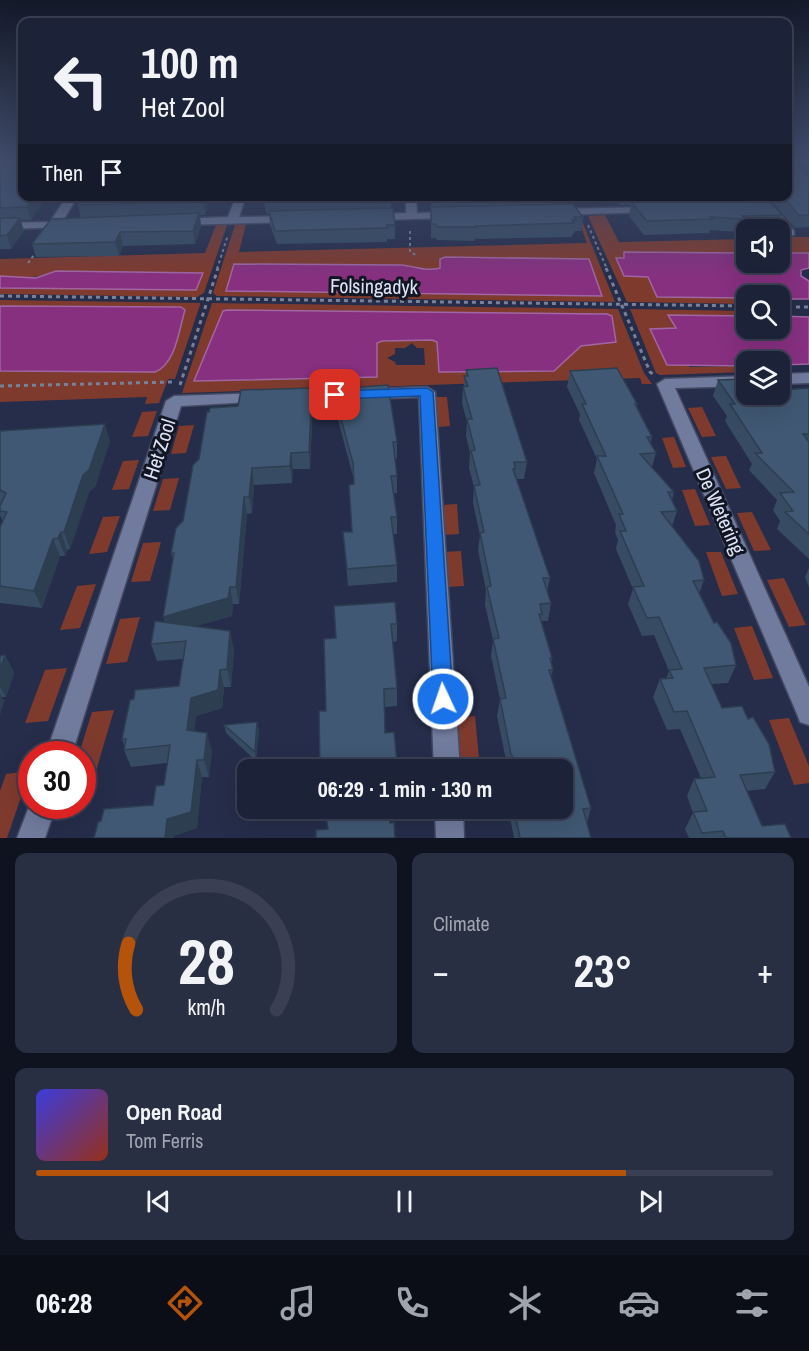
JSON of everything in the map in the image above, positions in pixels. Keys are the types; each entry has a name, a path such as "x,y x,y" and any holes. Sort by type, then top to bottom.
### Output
{"street":[{"path":"54,225 70,201"},
{"path":"233,220 239,201"},
{"path":"411,201 412,216"},
{"path":"585,201 586,211"},
{"path":"762,201 778,219"},
{"path":"743,207 767,207"},
{"path":"548,212 661,210"},
{"path":"364,217 469,214"},
{"path":"161,222 304,218"},
{"path":"0,226 78,224"},
{"path":"790,379 809,378"},
{"path":"665,384 736,381"},
{"name":"De Wetering","path":"665,384 809,714"},
{"name":"Het Zool","path":"63,741 174,401 427,392 446,759"},
{"path":"31,838 38,819"},
{"path":"449,819 450,838"}],"path":[{"path":"586,211 621,304 650,372 665,384"},
{"path":"412,216 409,220 410,252 416,255"},
{"path":"174,401 233,220"},
{"path":"28,263 54,225"},
{"name":"Folsingadyk","path":"0,296 736,306"},
{"path":"790,307 809,307"},
{"path":"0,386 181,382"}],"shaded area":[{"path":"605,215 619,242 736,239 736,253 624,252 625,259 617,258 648,277 657,297 736,298 736,304 627,302 588,216"},
{"path":"577,216 580,216 615,302 217,296 213,293 235,225 246,224 239,252 587,243","holes":["441,259 602,295 227,291 234,264 401,265 430,269 440,268"]},
{"path":"216,225 227,225 204,293 197,297 0,294 0,288 203,273 56,271 35,277 8,277 0,276 0,259 205,253"},
{"path":"790,237 809,237 809,253 790,253"},
{"path":"624,252 736,253 736,273 790,273 790,253 809,253 809,268 801,270 801,276 809,281 809,299 790,299 790,285 736,285 736,298 657,297 648,277 624,276 616,258 624,258"},
{"path":"445,257 589,259 602,296 226,291 234,264 401,265 430,269 440,268 440,259"},
{"path":"56,271 203,273 196,290 0,288 0,276 36,278"},
{"path":"0,300 200,303 200,305 175,379 168,379 159,403 145,404 147,397 0,402 0,371 155,372 185,310 181,308 0,306"},
{"path":"212,303 618,309 644,373 652,384 642,384 640,378 182,393","holes":["227,310 616,342 581,346 554,371 439,372 438,342 432,340 382,341 377,343 377,377 195,381","412,343 417,348 424,348 425,365 396,365 387,358 395,354 395,348 405,348"]},
{"path":"0,306 181,307 185,310 172,354 168,362 155,372 0,371"},
{"path":"630,309 736,311 736,316 669,315 677,328 650,329 690,367 736,366 736,372 660,375 656,373"},
{"path":"223,311 607,314 612,316 616,342 581,346 554,371 439,372 437,342 432,340 382,341 377,343 377,377 194,381"},
{"path":"668,315 736,316 736,339 790,339 790,316 809,317 809,364 790,365 790,351 736,351 736,366 667,365 650,329 676,328"},
{"path":"435,397 447,397 450,426 437,427"},
{"path":"702,407 716,436 702,437 688,408"},
{"path":"157,411 148,436 132,437 142,412"},
{"path":"194,425 186,453 171,454 179,426"},
{"path":"674,437 686,467 673,468 662,438"},
{"path":"726,456 741,488 726,489 711,457"},
{"path":"139,460 129,489 112,490 123,461"},
{"path":"179,478 170,510 153,511 163,479"},
{"path":"695,489 710,525 695,526 682,490"},
{"path":"457,504 459,534 444,535 442,505"},
{"path":"752,512 771,550 754,551 737,513"},
{"path":"120,516 107,552 89,554 103,517"},
{"path":"161,542 150,581 131,582 143,543"},
{"path":"461,551 464,586 447,587 445,552"},
{"path":"706,552 721,552 738,594 722,596"},
{"path":"784,578 806,625 789,627 767,580"},
{"path":"96,584 80,628 60,630 77,586"},
{"path":"140,617 127,662 106,664 120,619"},
{"path":"752,626 773,678 754,680 734,628"},
{"path":"67,668 48,721 25,723 45,670"},
{"path":"114,710 96,771 96,741 83,741 92,712"},
{"path":"475,716 479,759 458,759 456,718"},
{"path":"789,718 809,766 809,783 794,785 769,720"},
{"path":"18,772 18,806 7,838 0,838 0,791 6,774"}],"building":[{"path":"0,200 31,201 27,207 0,208"},
{"path":"809,200 809,215 799,215 786,201"},
{"path":"80,201 203,201 203,202 78,205"},
{"path":"769,201 782,215 742,216 745,219 710,217 713,219 647,221 631,202"},
{"path":"573,204 583,217 574,217 576,220 572,220 574,223 475,227 437,227 436,224 431,224 431,207"},
{"path":"393,208 395,225 387,225 387,228 275,231 269,211"},
{"path":"199,213 193,231 120,232 115,242 32,244 51,219"},
{"path":"0,218 20,218 7,235 0,236"},
{"path":"497,368 527,462 514,462 515,469 513,469 550,578 543,578 551,603 540,604 542,614 539,614 552,658 550,658 553,670 549,670 591,808 583,809 591,838 520,838 516,819 573,819 573,759 514,759 511,754 500,699 506,698 493,639 499,638 487,587 491,586 480,533 484,532 474,486 480,485 471,451 475,450 467,419 472,419 463,387 468,386 464,376 468,376 466,370"},
{"path":"617,368 637,404 635,404 652,437 647,437 656,453 640,454 674,492 668,492 677,511 661,512 699,561 704,580 693,581 714,623 717,622 731,643 736,665 704,668 722,708 742,706 748,719 753,717 769,744 775,772 740,775 762,826 785,824 791,838 726,838 723,831 702,833 693,812 707,811 694,779 715,777 687,711 674,712 660,679 673,678 669,670 682,669 659,617 647,618 633,587 644,586 620,531 626,531 619,514 623,514 597,456 606,456 582,404 586,404 570,371"},
{"path":"736,379 736,405 790,405 790,389 809,388 809,434 803,434 809,442 809,534 785,512 793,511 780,493 794,492 755,453 762,453 730,404 735,404 718,380"},
{"path":"388,385 397,442 393,442 397,476 391,476 397,517 391,517 397,565 347,569 343,532 352,532 349,485 354,484 353,463 333,389"},
{"path":"312,388 309,452 291,453 290,466 252,468 249,497 244,497 236,587 230,587 228,598 163,617 176,528 183,521 193,465 199,459 207,412 210,408 238,406 241,390"},
{"path":"105,424 89,470 83,475 64,532 61,532 58,538 53,539 34,591 0,586 0,527 7,512 0,511 6,493 0,490 0,431"},
{"path":"395,602 397,624 391,624 397,688 384,689 385,733 394,732 397,759 320,759 319,711 326,711 324,639 336,638 334,606"},
{"path":"155,621 230,631 227,669 220,670 218,690 191,698 187,730 207,733 204,760 197,760 191,812 167,819 165,838 94,838 104,809 153,805 156,786 164,785 170,745 124,750 126,739 122,739 130,700 134,699 135,690 179,686 186,641 151,644"},
{"path":"5,655 0,669 0,656"},
{"path":"257,722 255,752 224,725"},
{"path":"327,819 389,819 390,823 394,822 395,838 316,838 316,830 328,829"}],"route":[{"path":"335,395 427,392 443,699"}]}
